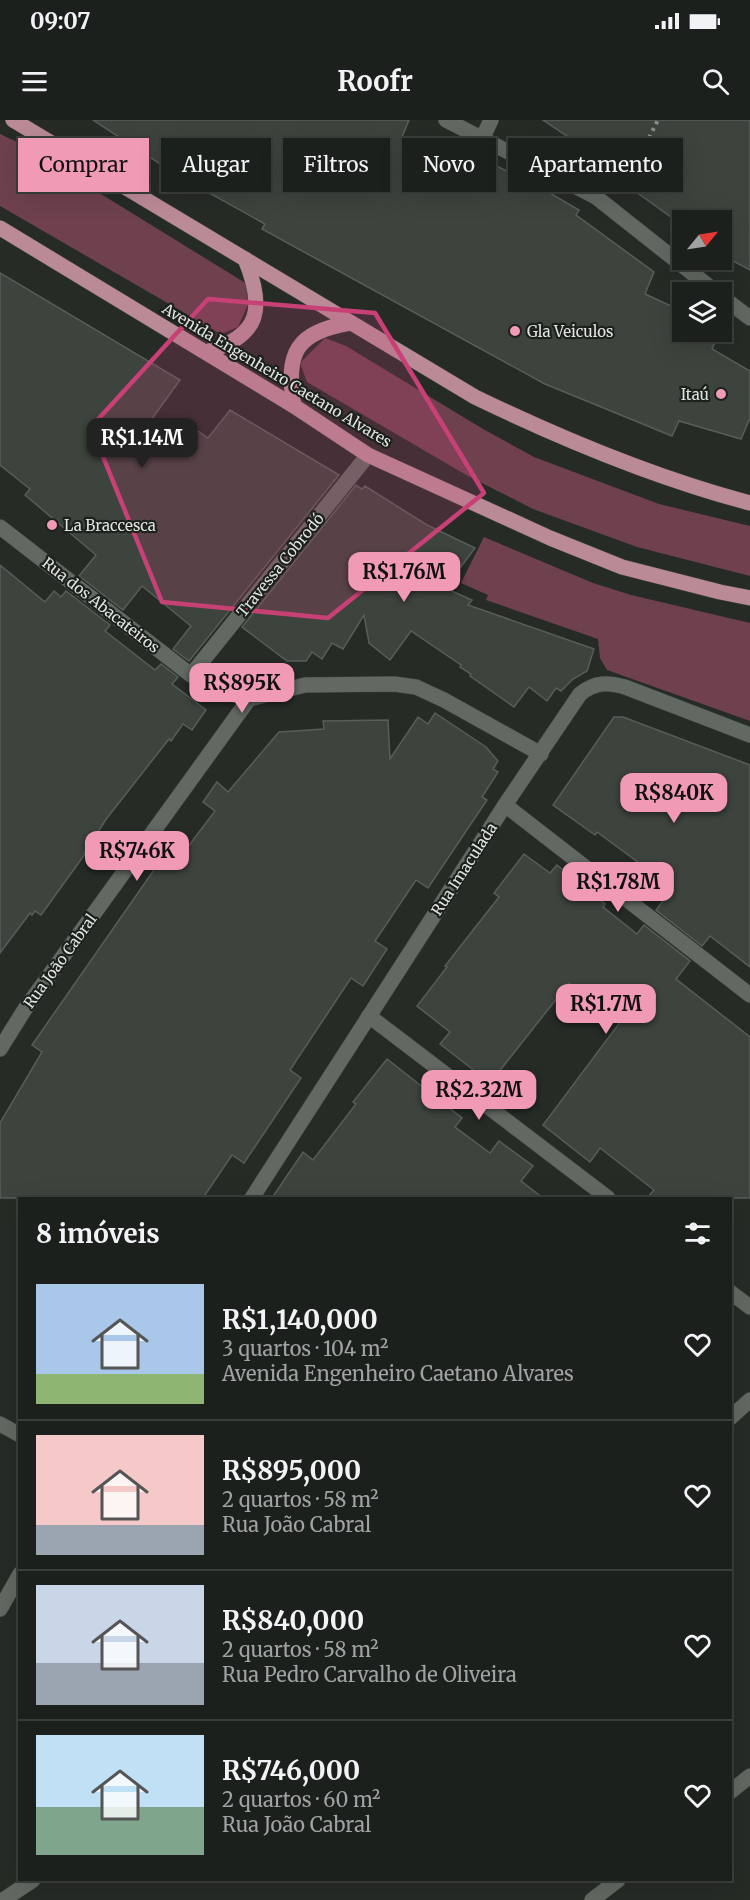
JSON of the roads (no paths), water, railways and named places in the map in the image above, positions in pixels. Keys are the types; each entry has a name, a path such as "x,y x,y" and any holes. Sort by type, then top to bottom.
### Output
{"main road":[{"path":"14,120 475,397 544,430 697,489 750,503"},
{"name":"Avenida Engenheiro Caetano Alvares","path":"0,228 294,406 369,455 550,538 622,567 720,592 750,597"},
{"path":"206,352 225,347 240,336 255,319 257,292 245,259"},
{"path":"294,406 290,380 291,364 300,346 315,333 328,327 350,322"}],"street":[{"path":"446,120 480,138"},
{"path":"482,138 491,120"},
{"path":"496,146 596,197 703,282"},
{"path":"732,304 750,318"},
{"name":"Travessa Cobrodó","path":"191,675 369,455"},
{"name":"Rua dos Abacateiros","path":"0,527 191,675 221,691 249,699"},
{"name":"Rua Imaculada","path":"253,1197 505,805 580,694 589,687 606,682 625,687 750,735"},
{"path":"249,699 305,685 394,684 416,687 541,754"},
{"name":"Rua João Cabral","path":"0,1049 32,999 249,699"},
{"path":"505,805 750,994"},
{"path":"369,1016 607,1197"},
{"path":"732,1294 750,1307"},
{"path":"732,1416 750,1400"},
{"path":"0,1424 18,1434"},
{"path":"0,1609 18,1578"},
{"path":"732,1790 750,1776"},
{"path":"3,1900 32,1881"},
{"path":"592,1900 617,1881"}],"place":[{"name":"Gla Veiculos","path":"515,331"},
{"name":"Itaú","path":"721,394"},
{"name":"La Braccesca","path":"52,525"}]}
